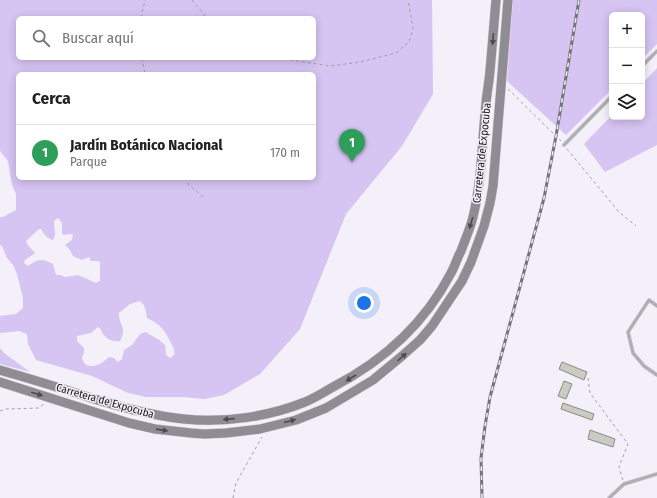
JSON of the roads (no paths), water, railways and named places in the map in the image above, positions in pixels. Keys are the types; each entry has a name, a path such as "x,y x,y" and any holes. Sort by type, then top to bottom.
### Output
{"main road":[{"name":"Carretera de Expocuba","path":"0,370 161,417 186,420 208,420 257,416 284,409 313,398 367,368 401,339 432,303 452,271 473,218 480,176 496,0"},
{"name":"Carretera de Expocuba","path":"0,382 129,423 175,432 204,434 239,432 296,420 326,408 373,380 420,340 432,326 462,281 471,262 484,226 493,186 508,0"}],"lane":[{"path":"645,63 657,50"},
{"path":"564,145 609,99"},
{"path":"657,306 649,300 628,332 633,353 644,366 657,375"},
{"path":"609,498 624,484 657,474"}],"railway":[{"path":"482,498 481,458 490,397 544,198 579,0"}],"place":[{"name":"Jardín Botánico Nacional","path":"352,162"}]}
